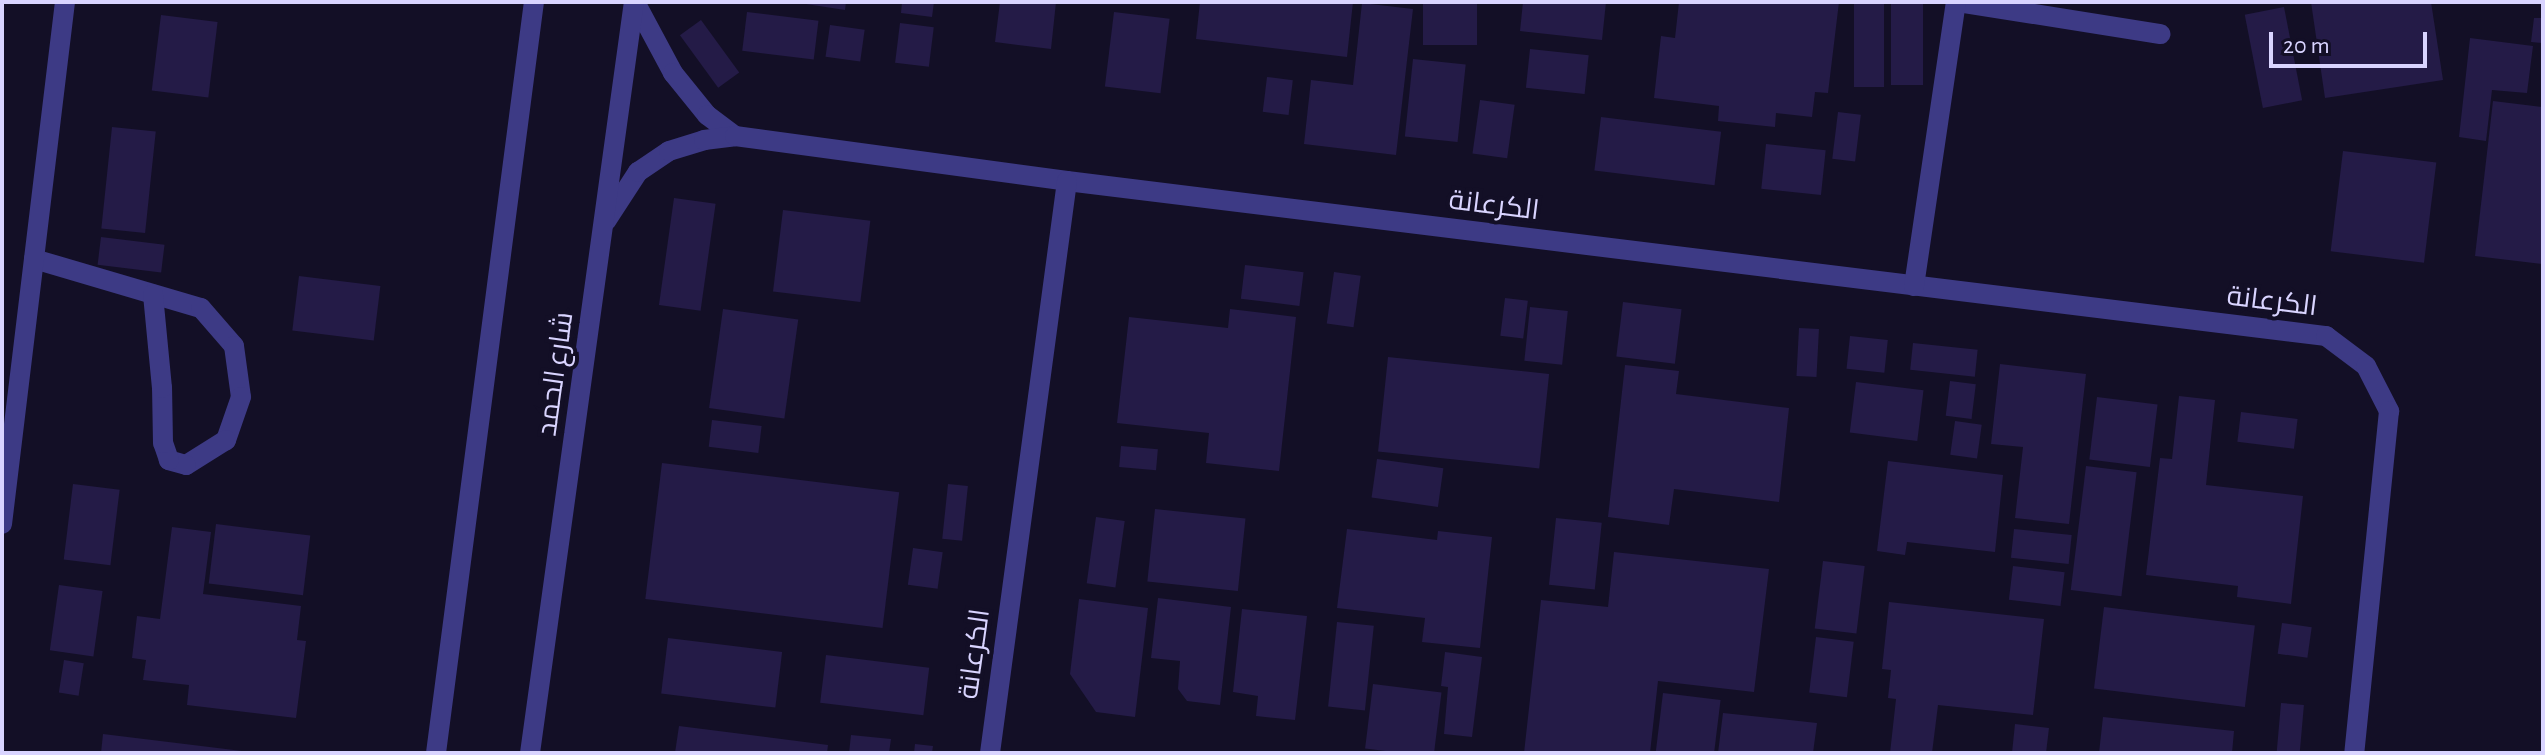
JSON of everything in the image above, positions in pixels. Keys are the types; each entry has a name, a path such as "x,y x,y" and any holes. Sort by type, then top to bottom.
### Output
{"street":[{"path":"2,524 65,2"},
{"path":"435,748 534,2"},
{"path":"635,2 673,73 707,115 735,136"},
{"name":"شارع الحمد","path":"530,753 635,2"},
{"path":"1914,286 1957,2 2160,34"},
{"name":"الكرعانة","path":"606,221 638,172 669,151 704,140 735,136 1067,181 2326,336 2366,366 2389,411 2354,753"},
{"name":"الكرعانة","path":"990,753 1067,181"},
{"path":"34,259 201,308 234,346 241,397 226,440 186,465 169,460 163,443 162,388 153,294"}],"building":[{"path":"793,2 846,2 845,10"},
{"path":"902,2 934,2 932,17 901,13"},
{"path":"1000,2 1056,2 1051,49 995,42"},
{"path":"1200,2 1353,2 1347,57 1196,39"},
{"path":"1423,2 1477,2 1477,45 1423,45"},
{"path":"1523,2 1606,2 1602,40 1520,31"},
{"path":"1679,2 1839,2 1828,93 1815,92 1812,117 1776,113 1775,127 1718,121 1719,106 1654,98 1661,36 1675,38"},
{"path":"1854,2 1884,2 1884,87 1854,87"},
{"path":"1891,2 1923,2 1923,85 1891,85"},
{"path":"2311,2 2431,2 2443,80 2325,98"},
{"path":"1362,3 1413,9 1396,155 1304,144 1311,80 1353,85"},
{"path":"2284,7 2302,100 2263,108 2245,15"},
{"path":"747,12 818,21 814,59 742,51"},
{"path":"1114,12 1170,19 1160,93 1105,86"},
{"path":"161,15 218,22 208,97 152,90"},
{"path":"2534,18 2543,18 2543,43 2531,42"},
{"path":"701,20 739,73 718,88 680,35"},
{"path":"900,23 934,27 929,67 895,63"},
{"path":"830,25 865,30 860,62 826,57"},
{"path":"2470,38 2533,46 2527,93 2492,90 2486,141 2459,137"},
{"path":"1530,49 1589,55 1585,94 1526,88"},
{"path":"1413,59 1466,65 1458,142 1405,137"},
{"path":"1267,77 1293,80 1289,115 1263,112"},
{"path":"1480,100 1515,105 1507,158 1472,153"},
{"path":"2493,101 2543,107 2543,264 2475,256"},
{"path":"1838,112 1861,115 1855,161 1832,159"},
{"path":"1601,117 1721,132 1715,185 1594,171"},
{"path":"112,127 156,132 145,233 101,228"},
{"path":"1766,144 1826,150 1821,195 1761,189"},
{"path":"2343,151 2436,162 2424,263 2331,251"},
{"path":"674,198 716,204 701,311 659,305"},
{"path":"783,210 870,221 860,302 773,291"},
{"path":"101,237 165,245 161,273 98,265"},
{"path":"1245,265 1304,272 1299,306 1241,299"},
{"path":"1334,272 1361,276 1354,327 1327,323"},
{"path":"299,276 380,286 374,341 292,331"},
{"path":"1505,298 1528,301 1523,339 1500,336"},
{"path":"1623,302 1682,309 1675,364 1616,357"},
{"path":"1530,307 1568,311 1562,365 1524,361"},
{"path":"723,309 798,320 784,419 709,408"},
{"path":"1230,309 1296,317 1279,471 1206,463 1209,433 1117,423 1129,317 1228,328"},
{"path":"1799,328 1819,329 1816,377 1796,376"},
{"path":"1850,336 1888,340 1884,373 1847,369"},
{"path":"1913,343 1978,350 1975,377 1910,370"},
{"path":"1388,357 1549,374 1539,468 1378,451"},
{"path":"2000,364 2086,374 2069,524 2015,518 2023,447 1991,444"},
{"path":"1625,365 1679,371 1676,394 1789,408 1779,502 1674,489 1669,525 1608,517"},
{"path":"1950,381 1976,384 1972,419 1946,416"},
{"path":"1856,382 1923,390 1917,441 1850,433"},
{"path":"2179,396 2215,400 2206,485 2303,496 2291,604 2237,597 2238,586 2146,575 2160,458 2172,459"},
{"path":"2097,397 2158,404 2150,467 2089,460"},
{"path":"2241,412 2298,419 2294,449 2237,442"},
{"path":"712,420 762,426 758,453 709,447"},
{"path":"1955,421 1982,425 1977,458 1950,455"},
{"path":"1121,446 1158,449 1156,470 1119,467"},
{"path":"1377,459 1443,468 1438,507 1372,498"},
{"path":"1888,461 2003,475 1995,552 1907,542 1905,555 1877,551"},
{"path":"662,463 899,492 883,628 645,599"},
{"path":"2086,466 2137,472 2121,596 2071,590"},
{"path":"73,484 120,490 110,565 64,559"},
{"path":"948,484 968,486 962,541 942,539"},
{"path":"1155,509 1246,519 1238,591 1147,582"},
{"path":"1096,517 1125,521 1115,587 1087,583"},
{"path":"1556,518 1602,523 1595,589 1549,585"},
{"path":"216,524 310,536 303,595 209,584"},
{"path":"172,527 211,532 203,594 301,606 297,640 306,641 296,718 187,705 189,685 143,680 146,660 132,658 137,616 160,619"},
{"path":"1347,529 1437,540 1438,531 1492,537 1480,648 1422,642 1425,618 1337,608"},
{"path":"2014,529 2072,535 2069,564 2011,558"},
{"path":"913,548 943,552 938,589 908,585"},
{"path":"1614,552 1769,569 1754,692 1658,681 1650,753 1524,753 1541,600 1608,607"},
{"path":"1823,561 1865,566 1856,634 1815,628"},
{"path":"2013,566 2065,572 2060,606 2009,600"},
{"path":"59,585 103,591 93,656 50,650"},
{"path":"1158,598 1231,607 1220,705 1187,701 1178,689 1180,661 1151,658"},
{"path":"1079,599 1148,608 1135,717 1096,712 1070,674"},
{"path":"1889,602 2044,619 2033,715 1938,705 1932,753 1890,753 1896,699 1888,698 1891,670 1882,669"},
{"path":"2104,607 2255,626 2245,707 2094,688"},
{"path":"1242,609 1307,616 1295,720 1256,716 1258,696 1233,692"},
{"path":"1337,622 1374,626 1365,710 1328,707"},
{"path":"2282,623 2312,627 2307,658 2278,654"},
{"path":"1816,637 1854,642 1847,697 1809,693"},
{"path":"668,638 782,652 775,708 661,694"},
{"path":"1445,652 1482,657 1472,737 1444,734 1448,687 1441,686"},
{"path":"826,655 929,668 923,715 820,703"},
{"path":"64,660 84,663 79,696 59,693"},
{"path":"1373,684 1441,692 1434,753 1365,749"},
{"path":"1663,693 1721,700 1714,753 1656,753"},
{"path":"2281,703 2304,705 2300,753 2277,753"},
{"path":"1723,713 1817,723 1813,753 1718,753"},
{"path":"2103,717 2234,731 2232,753 2099,753"},
{"path":"2015,724 2049,728 2046,753 2012,753"},
{"path":"679,726 828,745 827,753 675,753"},
{"path":"103,734 242,751 242,753 101,753"},
{"path":"851,735 891,739 889,753 849,753"},
{"path":"915,744 933,746 932,753 914,753"}]}
